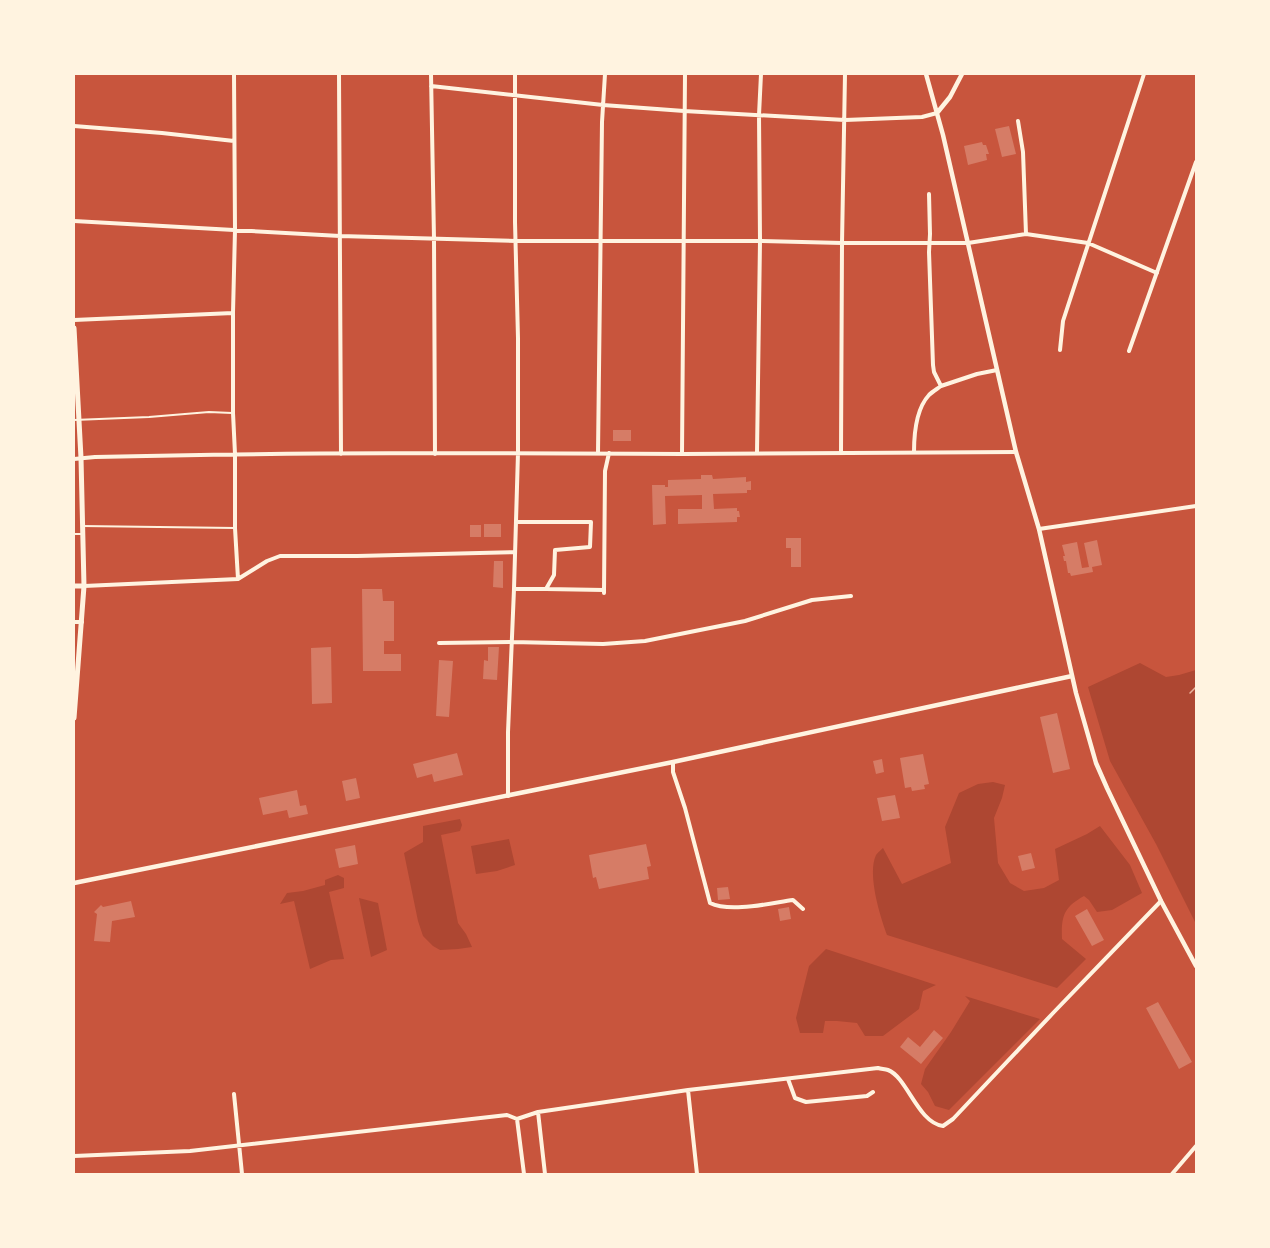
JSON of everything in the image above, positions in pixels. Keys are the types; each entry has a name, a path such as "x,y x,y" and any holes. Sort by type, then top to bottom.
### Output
{"main road":[{"path":"74,328 76,420 81,458 84,586 74,716"},
{"path":"74,586 84,586"}],"street":[{"path":"234,74 233,413 238,579"},
{"path":"332,74 339,74 341,454"},
{"path":"431,74 435,454"},
{"path":"508,796 508,732 518,453 516,74"},
{"path":"598,453 605,74"},
{"path":"682,454 685,74"},
{"path":"757,453 760,74"},
{"path":"841,453 845,74"},
{"path":"926,74 1016,452 1039,529 1072,676 1096,764 1161,901 1197,966"},
{"path":"431,86 603,105 845,120 922,117 937,113 950,97 962,74"},
{"path":"1060,350 1063,321 1144,74"},
{"path":"1018,121 1023,152 1026,234"},
{"path":"74,126 234,141"},
{"path":"1129,351 1197,162"},
{"path":"929,194 934,372 941,386"},
{"path":"74,221 340,236 516,241 968,243 1026,234 1088,243 1157,273"},
{"path":"74,320 233,313"},
{"path":"914,452 914,439 922,406 929,396 941,386 997,370"},
{"path":"74,459 235,454 1016,452"},
{"path":"514,589 604,592 605,471 609,453"},
{"path":"1039,529 1197,506"},
{"path":"516,522 591,522 590,547 555,550 554,575 546,590"},
{"path":"84,586 238,579 267,561 280,556 515,552"},
{"path":"439,643 603,644 645,641 745,621 812,600 850,596"},
{"path":"74,622 82,622"},
{"path":"74,883 673,762 1072,676"},
{"path":"673,762 673,772 710,903 717,907 731,908 794,900 802,909"},
{"path":"74,1156 190,1151 507,1115 517,1119 538,1112 688,1090 878,1068 889,1070 898,1078 929,1119 938,1126 943,1126 953,1119 1161,901"},
{"path":"788,1079 795,1098 806,1102 867,1096 873,1092"},
{"path":"688,1090 697,1174"},
{"path":"234,1094 242,1174"},
{"path":"538,1112 545,1174"},
{"path":"517,1119 524,1174"},
{"path":"1172,1174 1197,1146"}],"lane":[{"path":"76,420 209,412 233,413"},
{"path":"82,526 235,528"},
{"path":"74,534 83,534"}],"shaded area":[{"path":"1140,663 1166,677 1196,670 1196,924 1156,844 1110,761 1088,687"},
{"path":"993,782 1005,785 994,818 998,863 1010,883 1024,891 1044,888 1059,880 1055,849 1100,826 1130,865 1142,893 1112,910 1097,912 1084,896 1068,908 1063,918 1062,939 1086,959 1057,988 887,935 881,917 873,873 877,854 883,848 902,884 951,863 945,827 959,793 978,784"},
{"path":"460,819 462,825 460,831 441,835 458,923 472,947 440,950 423,936 404,853 423,842 423,826"},
{"path":"509,839 515,865 476,874 471,846"},
{"path":"338,875 344,878 344,888 329,892 344,959 331,960 310,969 294,901 280,904 287,893 325,885 325,880"},
{"path":"359,898 378,903 387,950 371,957"},
{"path":"826,949 936,985 923,991 919,1009 883,1036 865,1036 857,1023 837,1021 825,1021 823,1033 800,1033 796,1018 809,966"},
{"path":"965,996 1040,1019 949,1110 935,1106 921,1084 925,1069 970,1001"}],"building":[{"path":"1009,126 1016,154 1002,157 995,129"},
{"path":"982,142 986,145 989,154 986,154 987,160 968,165 964,146"},
{"path":"613,430 631,430 631,441 613,441"},
{"path":"701,475 712,475 713,479 746,477 746,482 751,481 751,490 747,490 747,493 713,494 714,509 737,508 740,517 737,517 737,522 678,524 678,509 702,509 702,495 665,496 666,524 653,525 652,485 668,487 668,480 701,479"},
{"path":"484,524 501,524 501,537 484,537"},
{"path":"470,525 481,525 481,537 470,537"},
{"path":"786,538 801,538 801,567 791,567 791,548 786,548"},
{"path":"1097,540 1102,565 1092,567 1093,572 1071,576 1068,573 1066,561 1064,561 1062,545 1077,542 1082,568 1089,567 1084,543"},
{"path":"494,561 503,561 503,588 493,587"},
{"path":"362,589 382,589 383,601 394,601 394,641 384,641 384,654 401,654 401,671 363,671"},
{"path":"331,647 332,703 312,704 311,648"},
{"path":"488,647 499,647 497,680 483,679 484,660 488,661"},
{"path":"439,660 453,661 449,717 436,716"},
{"path":"1057,713 1070,769 1053,773 1040,717"},
{"path":"457,753 463,775 434,782 432,774 417,778 413,764"},
{"path":"923,754 929,784 924,785 925,789 912,791 911,787 905,788 900,758"},
{"path":"882,759 884,772 876,774 873,761"},
{"path":"356,778 360,798 346,801 342,781"},
{"path":"297,790 300,806 306,805 308,814 289,818 287,810 263,815 259,798"},
{"path":"895,795 900,818 882,821 877,798"},
{"path":"646,844 651,866 647,867 649,879 599,889 596,877 593,878 589,855"},
{"path":"355,845 358,864 339,868 335,849"},
{"path":"1031,853 1035,868 1022,871 1018,856"},
{"path":"728,887 730,899 718,900 717,888"},
{"path":"131,901 135,917 112,921 110,942 94,941 97,914 94,912 101,905 103,907"},
{"path":"789,907 791,919 780,921 778,909"},
{"path":"1087,909 1104,940 1092,946 1075,916"},
{"path":"1158,1002 1192,1062 1179,1069 1146,1008"},
{"path":"934,1030 943,1038 921,1064 900,1047 908,1037 920,1047"}],"railway":[{"path":"1190,693 1196,687"}]}
